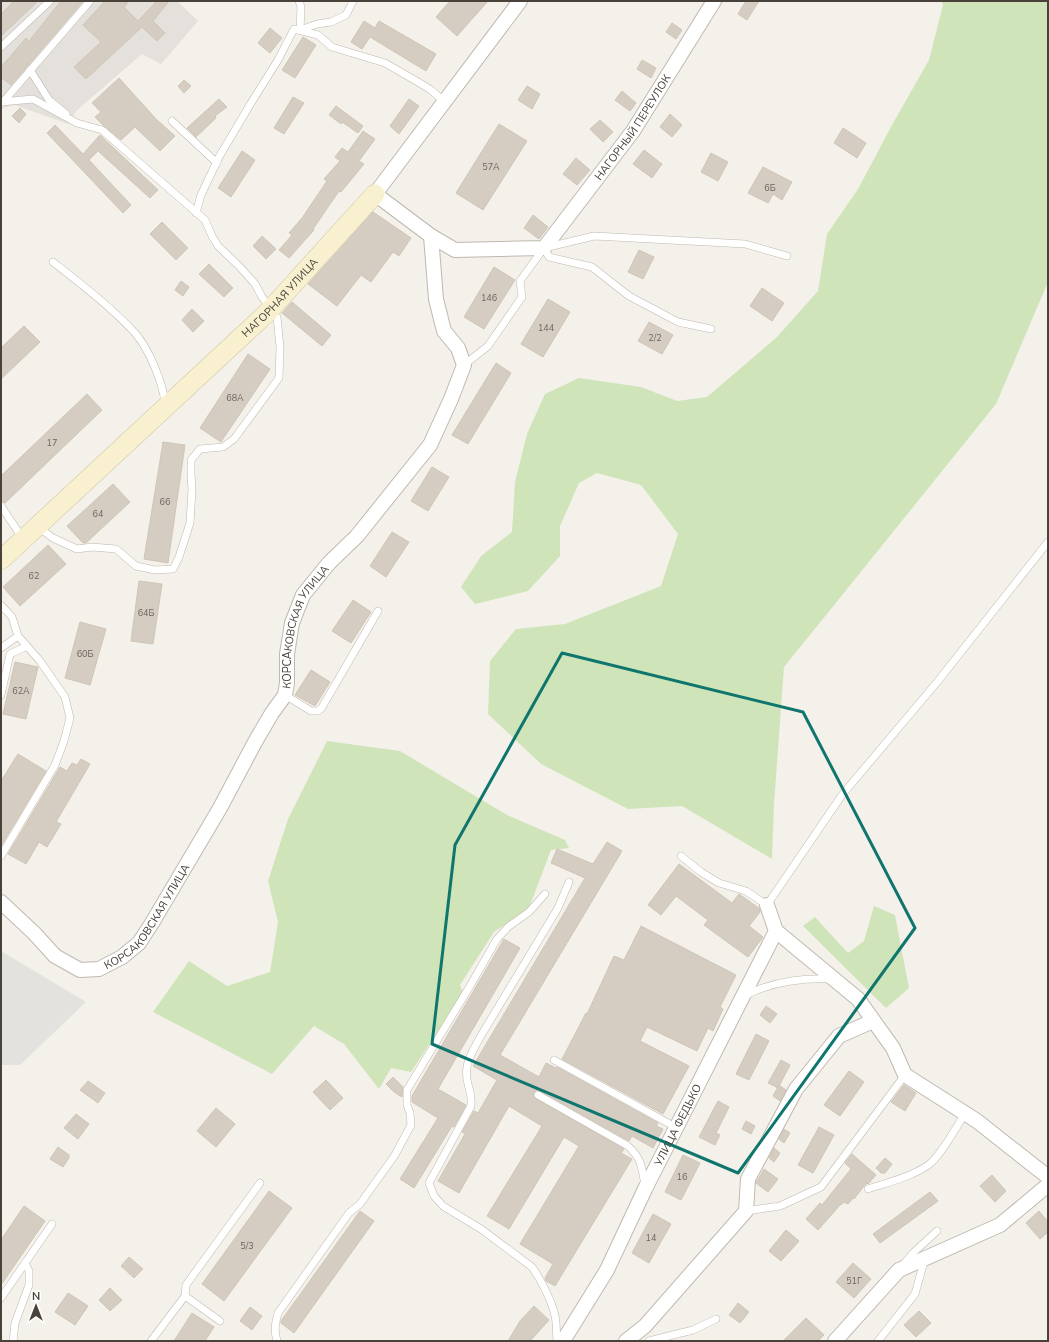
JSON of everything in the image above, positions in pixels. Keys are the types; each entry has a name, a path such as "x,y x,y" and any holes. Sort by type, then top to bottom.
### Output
{"street":[{"name":"НАГОРНАЯ УЛИЦА","path":"1,560 271,308 374,194 520,1"},
{"name":"НАГОРНЫЙ ПЕРЕУЛОК","path":"544,248 633,132 714,1"},
{"path":"374,194 431,236 454,250 544,248"},
{"path":"431,236 436,299 444,331 458,348 464,365"},
{"name":"КОРСАКОВСКАЯ УЛИЦА","path":"1,902 34,933 55,956 80,970 99,970 122,957 139,943 220,808 272,713 285,695 287,683 287,654 292,623 303,595 329,563 357,536 430,446 464,365"},
{"path":"767,905 776,931 858,999 893,1048 905,1075 977,1121 1048,1177"},
{"name":"УЛИЦА ФЕДЬКО","path":"563,1341 607,1270 645,1189 776,931"},
{"path":"626,1341 645,1326 746,1211 748,1180 796,1089 839,1036 873,1021"},
{"path":"835,1341 899,1270 1000,1225 1048,1185"}],"lane":[{"path":"1,47 50,1"},
{"path":"2,102 90,1"},
{"path":"299,1 301,7 300,30"},
{"path":"300,30 316,24 331,22 346,15 353,1"},
{"path":"196,213 201,196 217,163 250,103 278,60 294,28 318,35 332,47 385,63 424,86 444,102"},
{"path":"30,70 49,100 77,123"},
{"path":"1,506 30,532 53,538 77,549 92,547 116,549 136,566 155,570 173,569 180,557 190,523 192,490 190,473 191,460 200,449 223,447 234,438 279,378 280,347 277,317 254,284 239,266 218,246 205,220 102,130 77,123 33,99 2,102"},
{"path":"172,121 217,163"},
{"path":"464,365 488,346 522,296 520,281 544,248 594,236 745,244 787,256"},
{"path":"544,248 549,257 592,267 629,296 678,322 711,329"},
{"path":"53,262 82,285 136,334 160,378 166,406"},
{"path":"681,856 700,872 719,882 746,891 767,905 842,795 938,681 1048,542"},
{"path":"1,605 12,617 18,636 40,661 65,697 70,718 64,741 54,765 1,856"},
{"path":"285,695 311,711 321,709 378,611"},
{"path":"1,648 18,636"},
{"path":"1,695 10,654 27,646"},
{"path":"557,1341 554,1312 537,1274 532,1267 481,1229 443,1206 434,1196 429,1183 471,1106 472,1096 468,1084 466,1069 469,1058 483,1032 558,908 569,882"},
{"path":"277,1341 274,1332 278,1313 349,1213 360,1204 395,1155 411,1125 410,1113 407,1105 407,1090 497,939 508,927 529,912 545,894"},
{"path":"744,996 755,990 796,980 814,978 834,979"},
{"path":"554,1060 677,1128"},
{"path":"746,1211 780,1206 821,1187 905,1075"},
{"path":"538,1095 631,1149 640,1160 645,1189"},
{"path":"868,1189 899,1179 920,1170 932,1162 965,1113"},
{"path":"151,1341 185,1296 186,1285 260,1183"},
{"path":"1,1298 52,1224"},
{"path":"899,1270 913,1252 937,1231"},
{"path":"878,1341 915,1294 925,1258"},
{"path":"13,1341 15,1323 29,1285 29,1271 25,1263"},
{"path":"185,1296 220,1321"},
{"path":"649,1341 693,1330 716,1319"}],"highlighted area":[{"path":"562,653 803,712 915,928 738,1173 432,1044 455,845"}],"shaded area":[{"path":"1,1 177,1 198,21 161,64 142,54 77,110 68,124 15,105 1,108"},
{"path":"1,951 86,1002 20,1065 1,1065"}],"green space":[{"path":"941,1 1048,1 1048,282 996,404 784,667 774,804 772,859 682,806 628,809 541,764 488,714 490,661 516,629 565,624 661,586 678,534 641,485 597,473 579,483 560,526 560,556 528,591 475,604 461,587 481,556 512,532 515,482 527,434 545,394 579,378 641,387 677,401 707,397 777,337 818,291 827,234 858,189 929,60 943,5"},
{"path":"327,741 400,751 507,815 565,840 569,848 551,850 529,908 494,932 460,985 463,993 411,1072 391,1068 379,1089 344,1044 314,1026 272,1074 153,1012 189,961 227,986 270,972 278,922 268,881 288,819"},
{"path":"874,906 895,915 909,988 886,1008 803,926 815,917 848,953 864,941"}],"building":[{"path":"14,1 38,1 1,36 1,14"},
{"path":"61,1 83,1 11,85 1,77 1,67 26,38 29,41"},
{"path":"105,1 129,1 124,7 138,21 157,1 169,1 153,21 165,33 157,41 142,27 86,79 74,67 101,42 83,25"},
{"path":"450,1 488,1 457,36 436,17"},
{"path":"746,1 759,1 747,20 738,14"},
{"path":"364,21 375,28 379,21 436,54 426,71 370,37 362,49 351,42"},
{"path":"672,23 682,30 676,39 666,32"},
{"path":"270,28 282,38 270,53 258,43"},
{"path":"303,37 316,45 295,78 282,70"},
{"path":"642,60 656,68 651,78 637,69"},
{"path":"119,78 156,119 175,136 160,151 135,127 121,140 95,117 101,112 92,103"},
{"path":"184,80 191,86 184,93 178,86"},
{"path":"527,86 540,94 532,109 518,100"},
{"path":"622,91 636,103 630,111 615,100"},
{"path":"293,97 304,103 284,134 274,128"},
{"path":"219,99 227,107 215,116 216,118 196,137 187,128"},
{"path":"409,99 419,106 399,134 390,126"},
{"path":"336,106 363,126 358,133 342,122 341,124 329,115"},
{"path":"20,108 26,114 19,123 12,116"},
{"path":"670,114 682,125 672,137 660,127"},
{"path":"600,120 613,132 603,142 590,129"},
{"path":"499,124 527,141 483,210 456,193"},
{"path":"55,125 83,154 100,135 158,190 150,198 98,151 89,160 131,205 123,213 47,133"},
{"path":"843,128 866,143 857,158 834,143"},
{"path":"363,131 375,139 359,161 364,164 341,192 339,191 313,229 314,230 289,258 279,250 292,235 289,233 302,218 327,181 324,179 340,161 335,157 342,148 348,152"},
{"path":"644,150 662,164 652,178 633,164"},
{"path":"242,151 255,160 231,197 218,188"},
{"path":"711,153 728,162 718,181 701,172"},
{"path":"576,158 590,170 577,185 563,174"},
{"path":"763,167 792,182 782,200 773,194 768,203 748,193"},
{"path":"373,212 411,238 399,256 393,252 371,282 361,275 337,306 308,284"},
{"path":"533,215 548,227 539,239 524,228"},
{"path":"162,222 188,248 176,260 150,234"},
{"path":"262,236 276,249 266,259 253,246"},
{"path":"639,250 654,257 643,279 628,272"},
{"path":"209,264 233,288 224,297 199,274"},
{"path":"494,267 515,280 484,329 464,317"},
{"path":"181,281 189,287 183,296 175,290"},
{"path":"762,288 784,303 772,321 750,306"},
{"path":"548,299 570,312 543,357 521,344"},
{"path":"292,302 331,335 322,346 282,313"},
{"path":"192,309 204,321 193,332 182,320"},
{"path":"649,322 673,335 662,354 638,341"},
{"path":"24,326 40,342 1,379 1,348"},
{"path":"248,354 270,369 221,442 200,428"},
{"path":"496,363 511,373 468,444 452,435"},
{"path":"87,394 102,410 5,503 1,501 1,476"},
{"path":"163,442 185,445 168,563 144,559"},
{"path":"432,467 449,477 428,511 411,501"},
{"path":"113,484 130,502 86,543 83,543 67,526"},
{"path":"392,532 409,542 386,577 370,566"},
{"path":"48,545 66,564 20,606 3,587"},
{"path":"139,581 162,584 153,644 131,641"},
{"path":"353,600 371,612 351,643 332,631"},
{"path":"80,622 106,629 90,685 65,678"},
{"path":"15,662 38,667 26,719 3,714"},
{"path":"311,670 330,682 315,706 295,695"},
{"path":"18,754 46,771 1,846 1,781"},
{"path":"81,759 90,764 56,822 61,824 47,847 39,842 26,864 8,854 60,767 67,771 72,763 77,765"},
{"path":"607,842 622,851 500,1055 539,1077 546,1063 556,1068 557,1067 658,1123 656,1126 663,1129 653,1148 632,1136 629,1141 540,1091 538,1090 534,1092 533,1095 536,1099 624,1149 621,1153 632,1159 555,1286 546,1281 545,1278 553,1264 520,1244 579,1146 564,1137 509,1229 487,1216 542,1126 509,1106 459,1193 438,1181 465,1134 462,1132 474,1111 478,1113 497,1080 473,1066 585,878 551,863 557,849 593,864"},
{"path":"679,864 732,903 739,894 760,909 760,912 749,926 763,937 748,957 704,925 708,920 676,896 661,915 648,905"},
{"path":"641,926 736,975 720,1007 723,1009 713,1031 708,1028 697,1051 647,1027 640,1041 689,1066 663,1114 562,1059 586,1013 587,1014 614,956 624,960"},
{"path":"504,939 520,948 438,1089 466,1105 454,1127 452,1126 414,1188 400,1179 438,1118 412,1102 412,1096"},
{"path":"766,1006 777,1014 770,1023 760,1015"},
{"path":"756,1034 769,1041 749,1080 736,1074"},
{"path":"781,1060 790,1065 778,1088 768,1083"},
{"path":"849,1071 864,1082 840,1116 824,1105"},
{"path":"393,1077 403,1087 402,1097 386,1084"},
{"path":"326,1080 343,1098 330,1110 313,1092"},
{"path":"88,1081 105,1093 98,1103 80,1090"},
{"path":"779,1085 786,1090 780,1101 773,1096"},
{"path":"904,1085 916,1093 905,1111 891,1102"},
{"path":"718,1101 729,1107 716,1133 720,1135 715,1145 699,1137"},
{"path":"216,1108 235,1124 216,1147 197,1131"},
{"path":"76,1114 89,1124 78,1139 64,1128"},
{"path":"746,1121 755,1126 751,1134 742,1129"},
{"path":"819,1127 834,1135 813,1173 798,1165"},
{"path":"784,1129 790,1133 784,1143 779,1139"},
{"path":"58,1147 69,1155 69,1158 63,1167 50,1159"},
{"path":"774,1148 780,1153 774,1162 769,1158"},
{"path":"852,1154 876,1175 848,1204 844,1202 841,1204 818,1230 806,1219 820,1203 822,1205 851,1169 845,1163"},
{"path":"683,1155 700,1163 681,1200 665,1192"},
{"path":"885,1158 892,1164 885,1173 881,1173 876,1168"},
{"path":"764,1169 778,1179 768,1192 756,1183"},
{"path":"992,1175 1006,1191 995,1202 980,1186"},
{"path":"269,1191 292,1208 224,1301 202,1284"},
{"path":"930,1192 938,1201 880,1243 873,1234"},
{"path":"24,1206 45,1221 1,1285 1,1240"},
{"path":"360,1211 374,1221 294,1333 281,1323 281,1321"},
{"path":"1039,1211 1048,1222 1048,1232 1040,1239 1026,1223"},
{"path":"653,1214 671,1224 649,1263 632,1253"},
{"path":"786,1230 799,1241 781,1261 769,1251"},
{"path":"129,1257 143,1269 134,1278 121,1266"},
{"path":"853,1263 871,1279 854,1298 836,1282"},
{"path":"110,1288 122,1300 110,1311 99,1300"},
{"path":"68,1293 88,1306 75,1325 55,1312"},
{"path":"738,1303 749,1312 740,1323 729,1315"},
{"path":"534,1306 549,1320 530,1341 508,1341 520,1321"},
{"path":"250,1307 262,1316 252,1330 240,1321"},
{"path":"919,1311 931,1323 916,1337 904,1325"},
{"path":"192,1313 214,1327 205,1341 174,1341"},
{"path":"806,1318 824,1335 818,1341 783,1341"}]}
